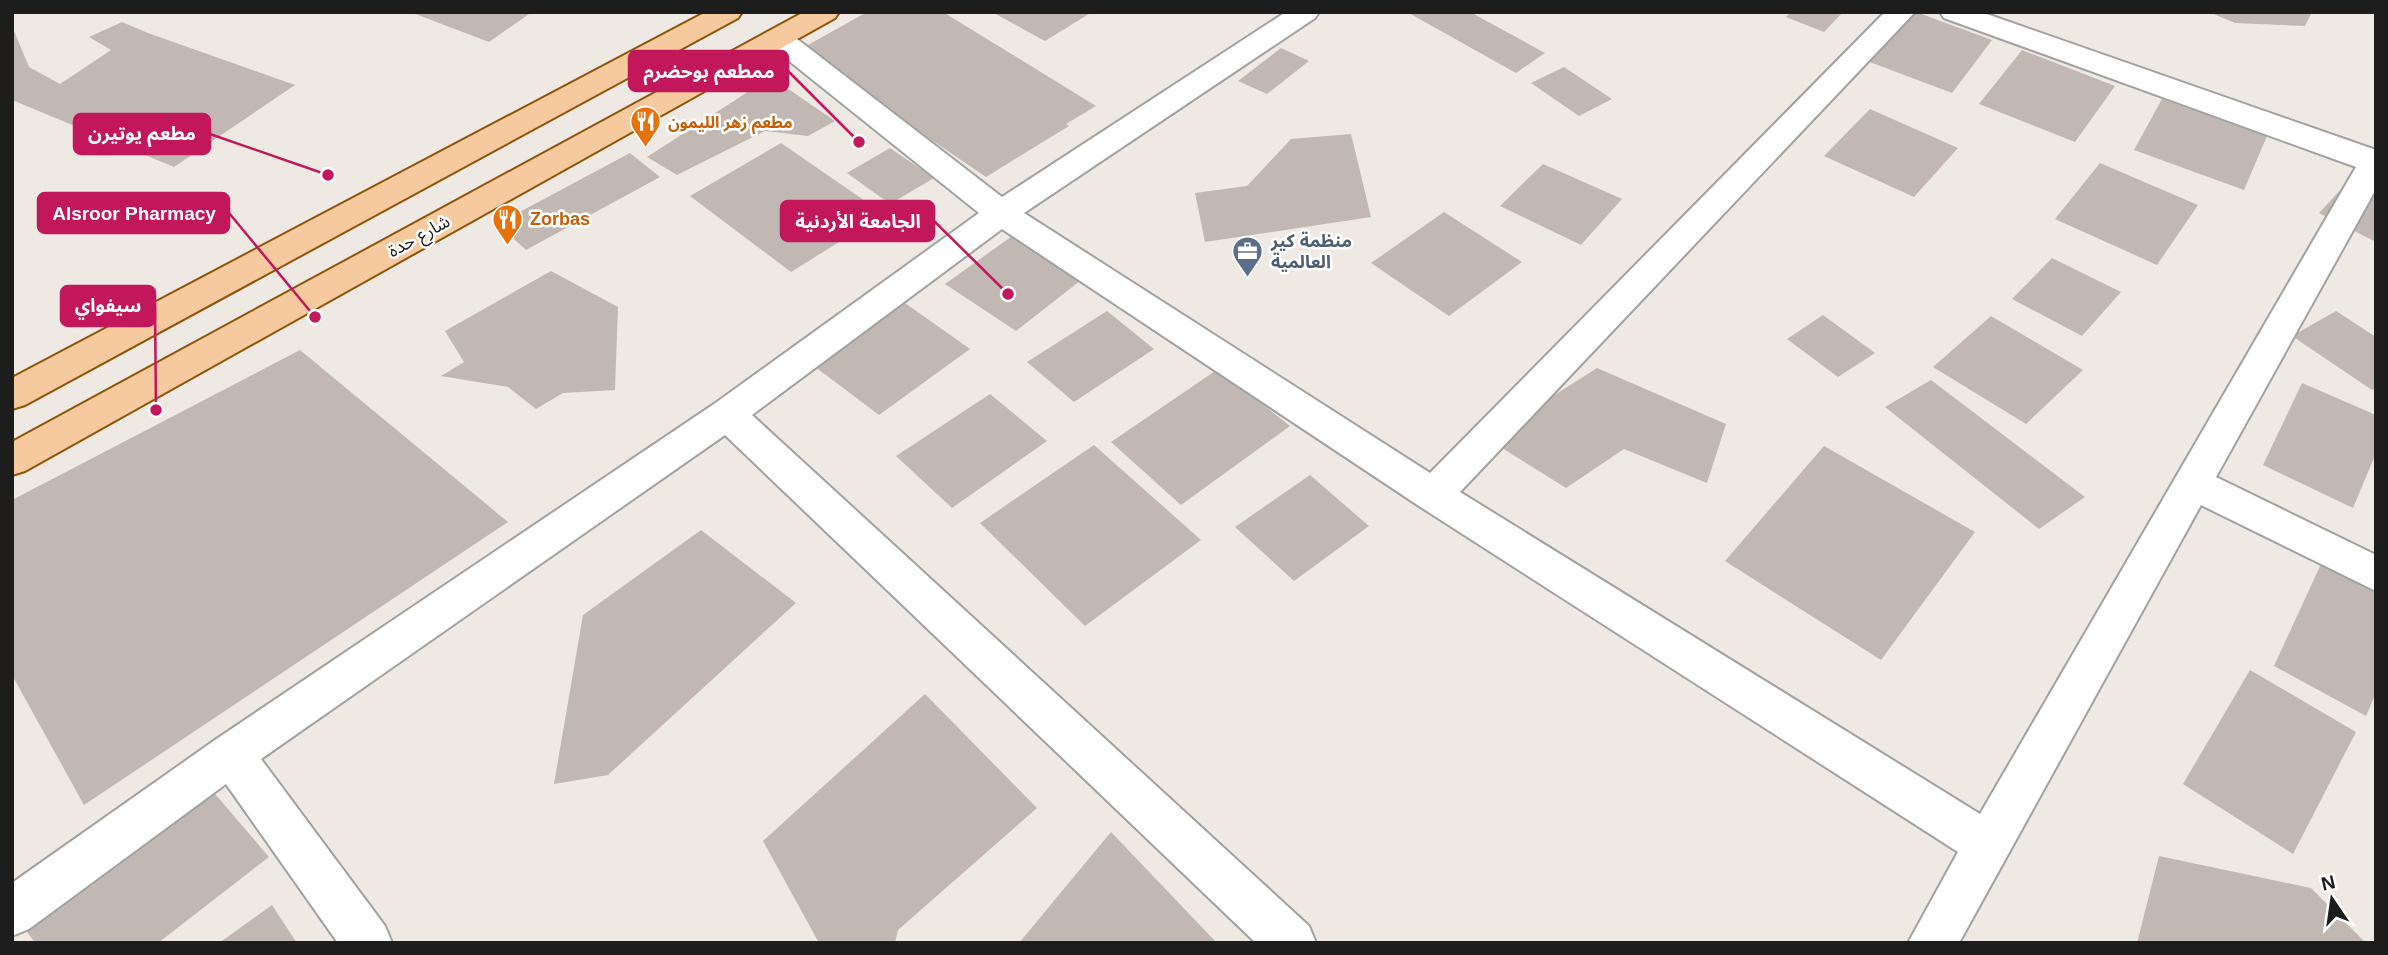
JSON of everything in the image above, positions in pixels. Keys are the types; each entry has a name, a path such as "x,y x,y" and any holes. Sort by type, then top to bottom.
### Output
{"main road":[{"path":"12,395 728,12"},
{"name":"شارع حدة","path":"12,460 825,12"}],"street":[{"path":"12,912 231,754 727,414 1001,213 1305,12"},
{"path":"1433,495 1901,12"},
{"path":"1933,943 2375,161 1954,12"},
{"path":"778,38 1001,213 1433,495 1987,845"},
{"path":"727,414 1292,943"},
{"path":"2192,483 2376,575"},
{"path":"231,754 368,943"}],"building":[{"path":"410,12 532,12 489,42"},
{"path":"867,12 943,12 1096,106 1066,124 1069,126 986,177 799,50"},
{"path":"992,12 1092,12 1045,41"},
{"path":"1407,12 1470,12 1545,53 1516,73"},
{"path":"1791,12 1843,12 1824,32 1786,17"},
{"path":"1908,12 1916,12 1992,40 1952,93 1867,61"},
{"path":"2209,12 2312,12 2305,26 2235,23"},
{"path":"122,22 295,85 174,167 12,100 12,26 29,67 60,84 111,50 89,37"},
{"path":"1281,48 1309,61 1267,94 1238,81"},
{"path":"2022,50 2115,86 2075,142 1979,104"},
{"path":"1564,67 1612,99 1579,116 1531,83"},
{"path":"771,77 835,121 808,136 765,131 677,175 647,157"},
{"path":"2162,99 2267,136 2244,190 2134,150"},
{"path":"1870,109 1958,148 1914,197 1824,156"},
{"path":"1351,134 1371,217 1205,242 1195,193 1247,186 1291,139"},
{"path":"781,143 884,214 791,272 690,196"},
{"path":"890,148 934,178 890,204 847,173"},
{"path":"630,153 660,177 526,250 497,224"},
{"path":"2100,163 2198,205 2157,265 2055,219"},
{"path":"1543,164 1622,199 1581,245 1500,206"},
{"path":"2361,168 2376,174 2376,242 2319,213"},
{"path":"1444,212 1522,262 1449,316 1371,263"},
{"path":"1015,234 1085,277 1016,331 945,284"},
{"path":"2052,258 2121,292 2082,336 2012,299"},
{"path":"551,271 618,307 615,390 563,393 536,409 508,387 441,376 464,362 445,331"},
{"path":"905,303 970,349 879,415 814,366"},
{"path":"1107,311 1154,349 1074,402 1027,362"},
{"path":"2336,311 2376,337 2376,388 2372,390 2292,336"},
{"path":"1823,315 1875,353 1838,377 1787,339"},
{"path":"1991,316 2083,370 2026,424 1933,367"},
{"path":"300,350 508,522 84,805 12,675 12,500"},
{"path":"1597,368 1726,424 1707,483 1624,449 1566,488 1478,433 1545,401"},
{"path":"1218,369 1290,426 1181,505 1111,442"},
{"path":"1931,380 2085,497 2039,529 1885,407"},
{"path":"2302,383 2376,415 2376,453 2353,508 2263,465"},
{"path":"990,394 1047,441 952,508 896,456"},
{"path":"1094,445 1201,540 1085,626 980,523"},
{"path":"1824,446 1975,532 1881,660 1725,561"},
{"path":"1310,475 1369,526 1294,581 1235,527"},
{"path":"701,530 796,603 608,775 554,784 583,615"},
{"path":"2321,564 2376,592 2376,693 2366,716 2274,666"},
{"path":"2250,670 2356,732 2293,854 2183,784"},
{"path":"925,694 1037,808 898,930 895,943 819,943 763,841"},
{"path":"210,788 269,857 158,943 35,943 23,926"},
{"path":"1111,832 1217,943 1019,943"},
{"path":"2159,856 2311,888 2366,943 2137,943"},
{"path":"272,905 297,943 219,943"}],"place":[{"name":"ممطعم بوحضرم","path":"859,142"},
{"name":"مطعم زهر الليمون","path":"645,149"},
{"name":"مطعم يوتيرن","path":"328,175"},
{"name":"Zorbas","path":"507,246"},
{"name":"منظمة كير العالمية","path":"1248,278"},
{"name":"الجامعة الأردنية","path":"1008,294"},
{"name":"Alsroor Pharmacy","path":"315,317"},
{"name":"سيفواي","path":"156,410"}]}
